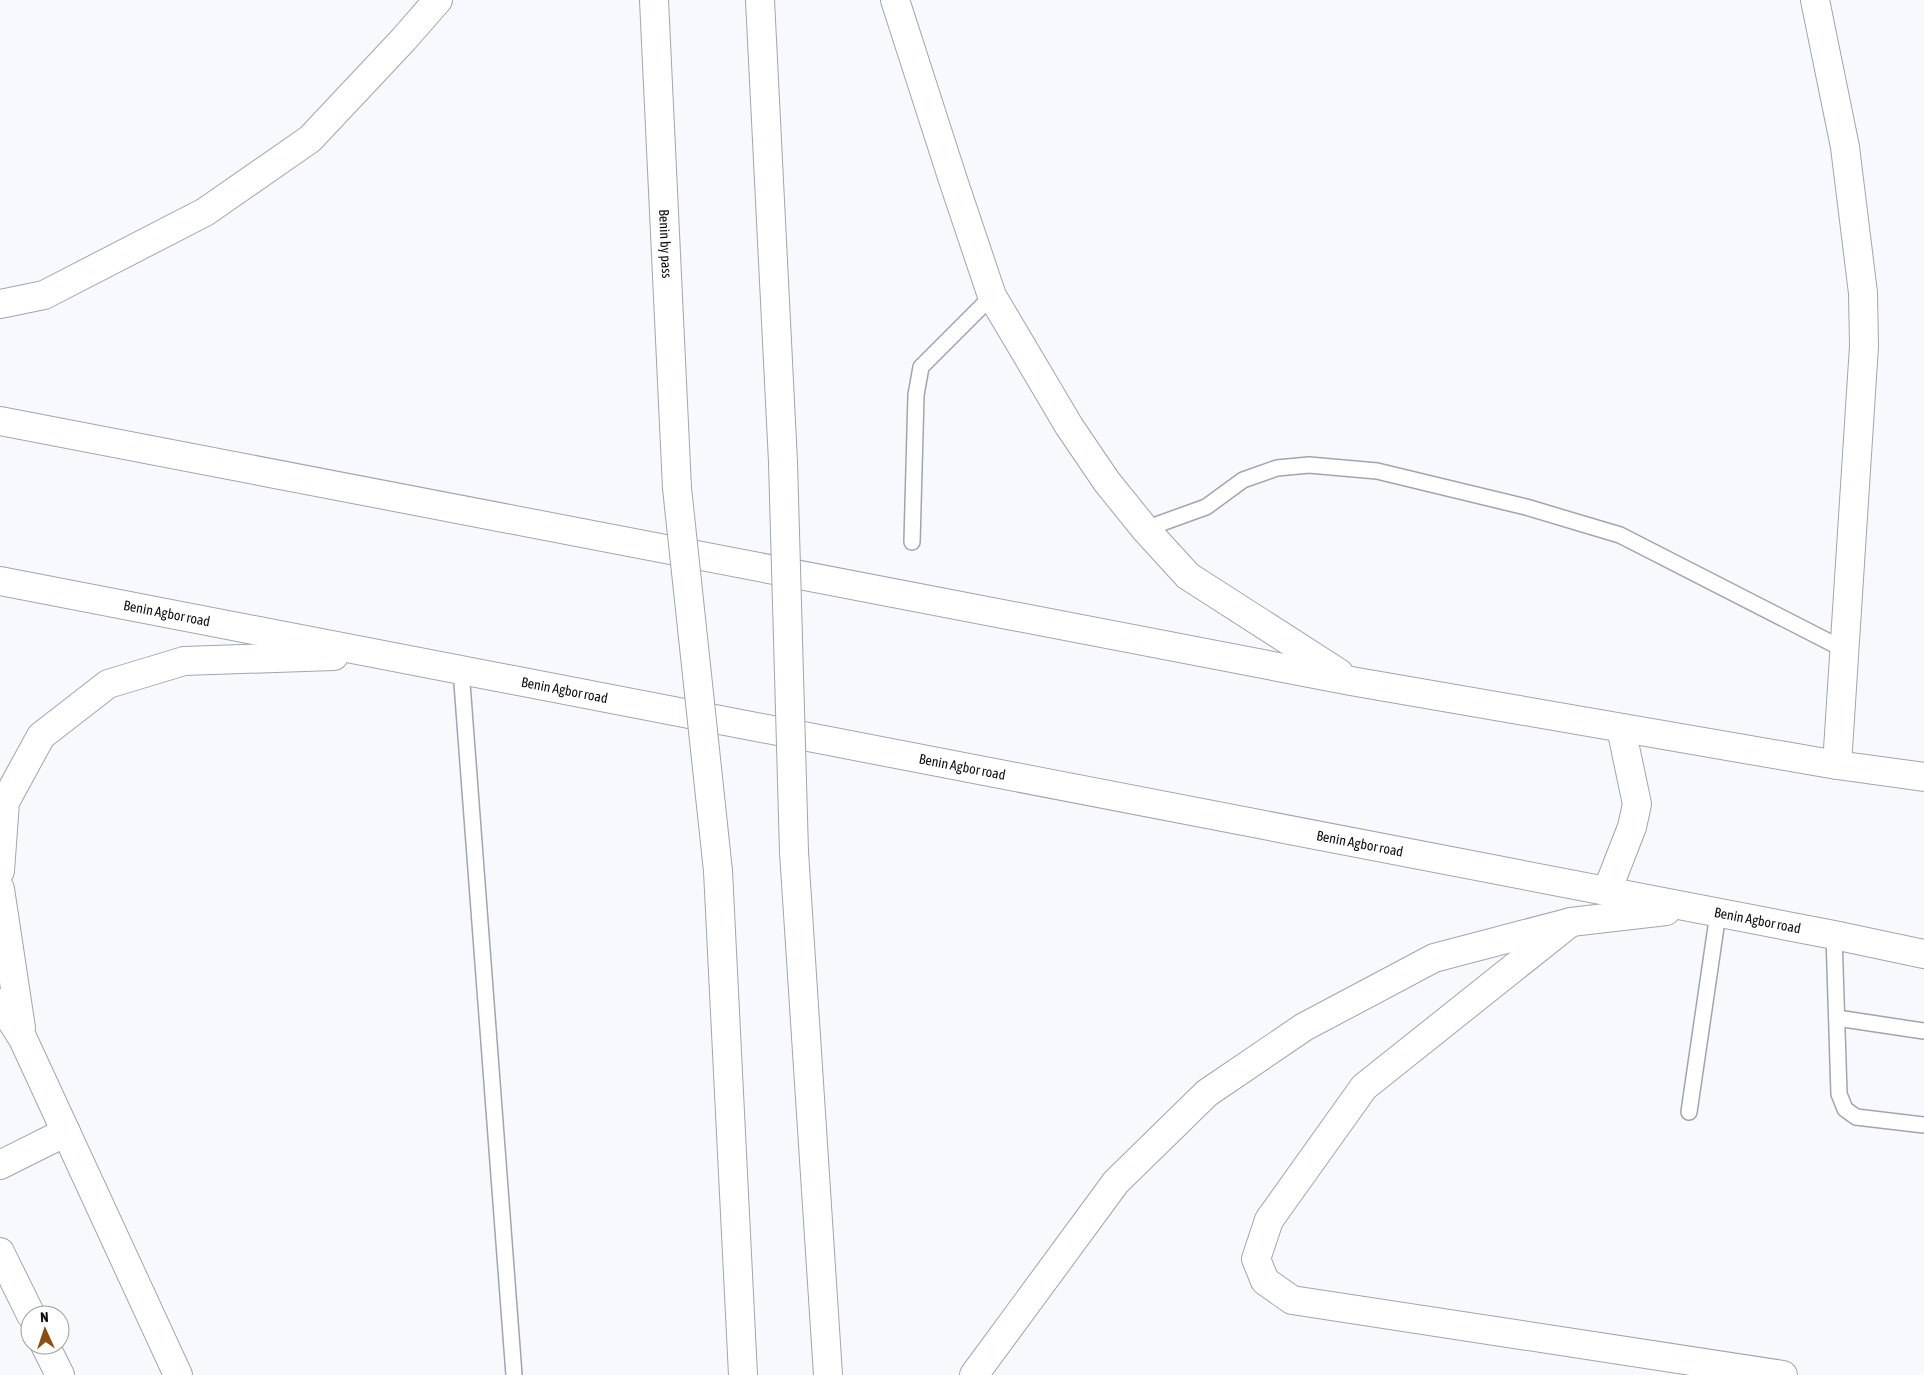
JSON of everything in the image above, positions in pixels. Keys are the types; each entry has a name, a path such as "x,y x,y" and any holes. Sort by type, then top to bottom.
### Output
{"main road":[{"path":"0,304 44,295 205,212 310,139 438,0"},
{"name":"Benin by pass","path":"654,0 677,488 718,871 743,1375"},
{"path":"760,0 783,462 794,852 828,1375"},
{"path":"896,0 952,180 992,296 1069,426 1108,482 1145,529 1188,576 1351,681"},
{"path":"1815,0 1846,147 1863,293 1864,346 1837,765"},
{"path":"0,421 1351,681 1837,765 1924,777"},
{"name":"Benin Agbor road","path":"0,580 1924,954"},
{"path":"0,871 4,802 41,736 108,684 184,661 383,655"},
{"path":"1607,891 1632,827 1637,804 1621,728"},
{"path":"0,890 23,1039"},
{"path":"974,1375 1116,1182 1207,1093 1304,1027 1434,958 1571,922 1705,910"},
{"path":"1571,922 1364,1086 1269,1220 1256,1259 1265,1281 1292,1300 1783,1375"},
{"path":"0,1003 23,1039 178,1375"},
{"path":"0,1165 66,1132"},
{"path":"0,1252 25,1305"},
{"path":"50,1355 60,1375"}],"lane":[{"path":"912,542 916,395 921,367 992,296"},
{"path":"1145,529 1206,507 1243,480 1277,468 1309,465 1377,471 1526,507 1620,535 1845,650"},
{"path":"461,670 514,1375"},
{"path":"1689,1112 1705,910"},
{"path":"1834,935 1840,1094 1845,1109 1856,1117 1924,1125"},
{"path":"1837,1018 1924,1032"}]}
